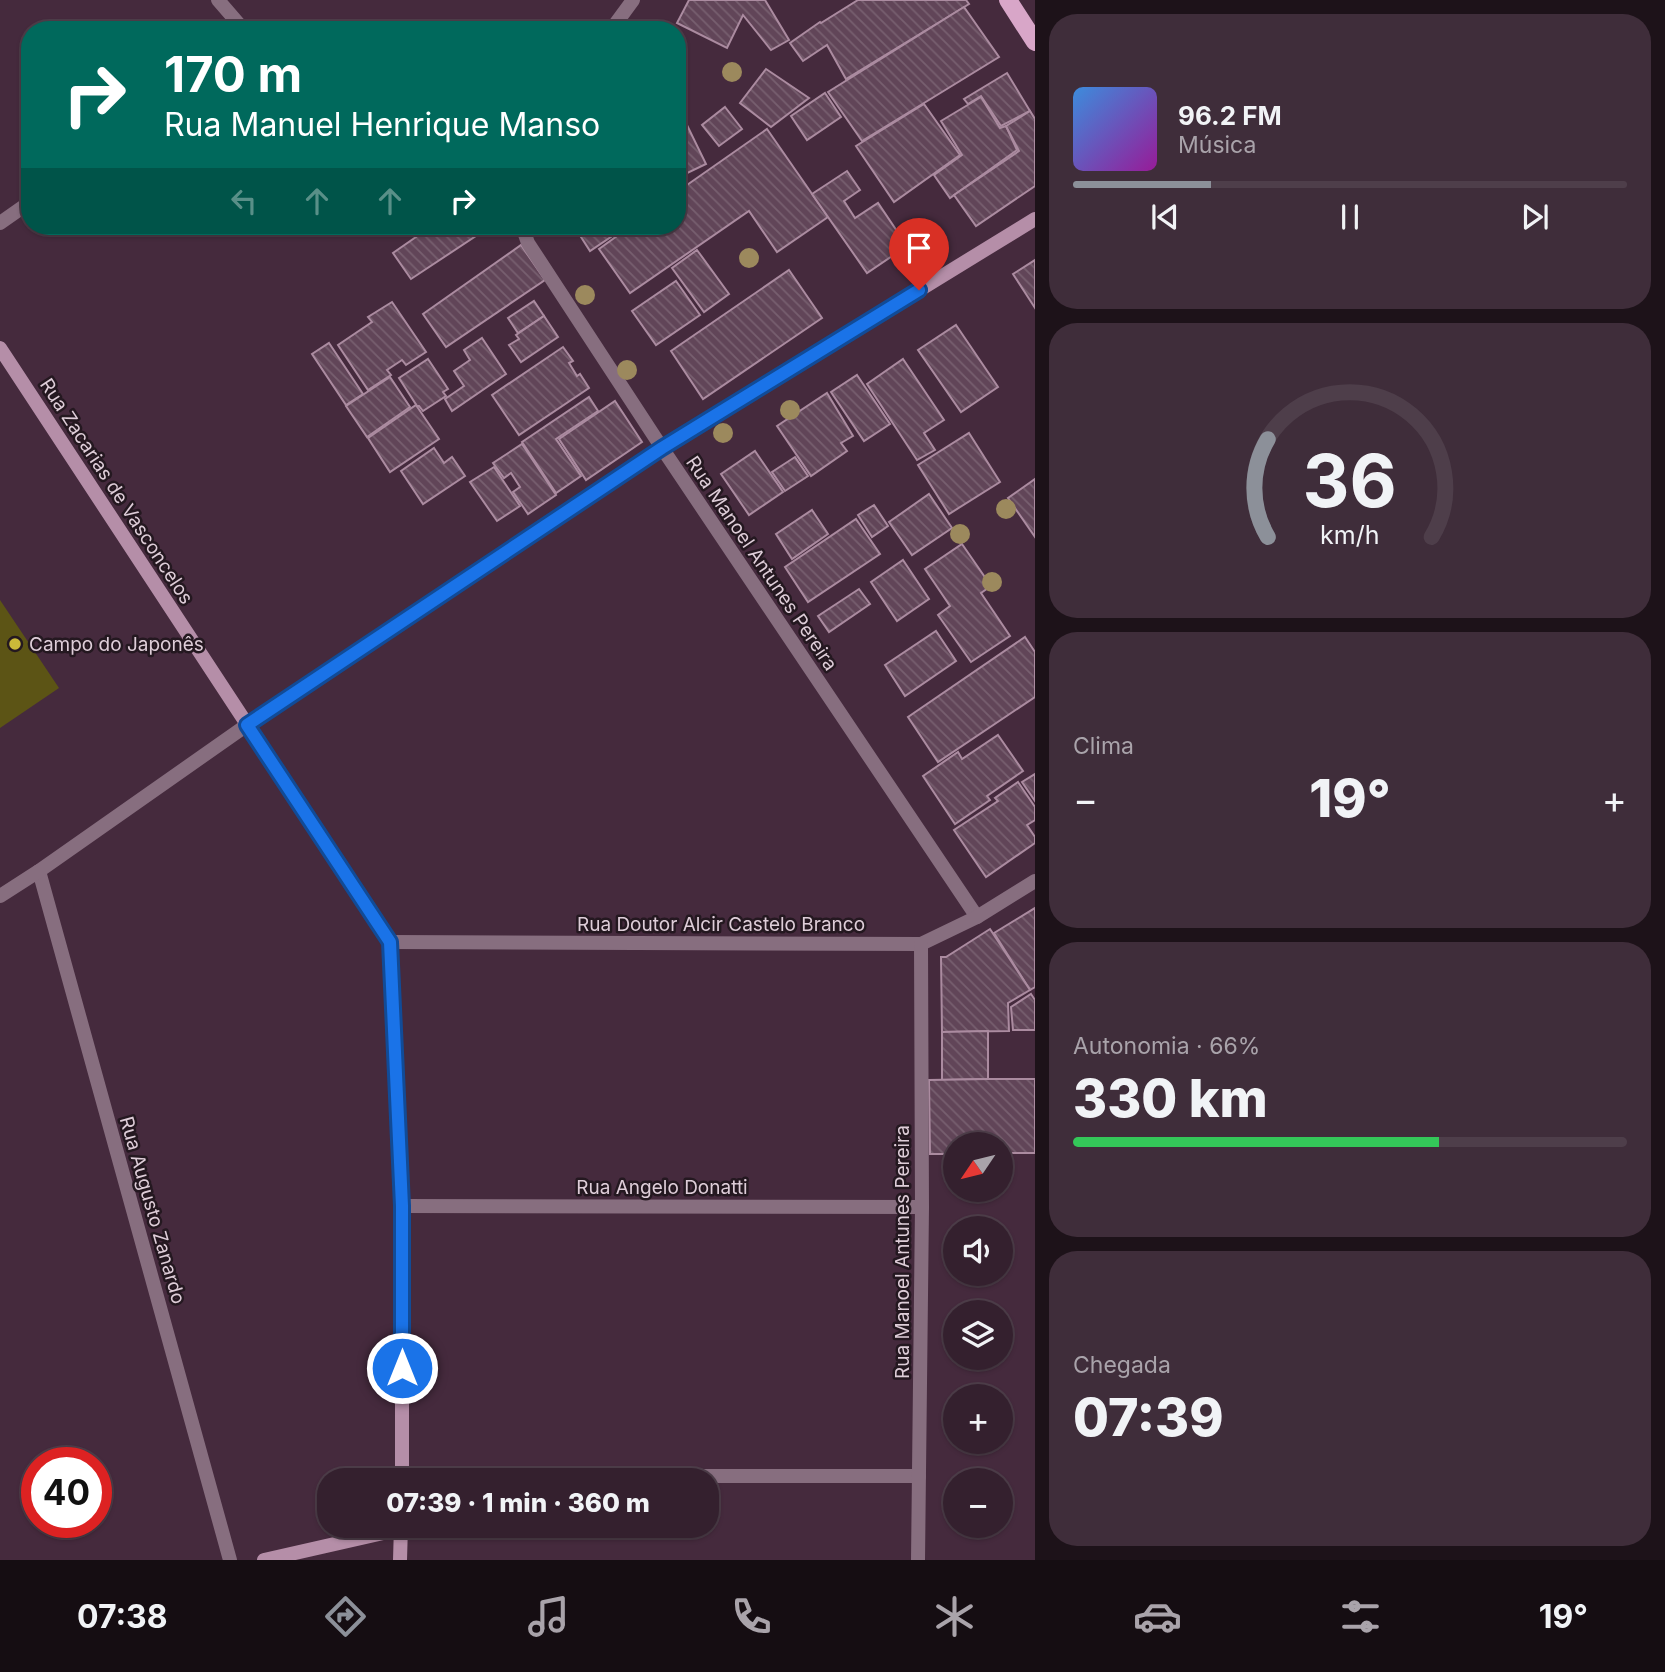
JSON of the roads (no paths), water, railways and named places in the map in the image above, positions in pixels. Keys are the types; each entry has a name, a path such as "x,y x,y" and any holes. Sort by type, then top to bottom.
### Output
{"main road":[{"path":"1008,0 1035,42"}],"street":[{"path":"218,0 236,21"},
{"path":"618,21 633,0"},
{"path":"0,223 21,208"},
{"path":"0,896 247,725 662,448 1035,219"},
{"name":"Rua Manoel Antunes Pereira","path":"525,235 662,448 977,917"},
{"name":"Rua Zacarias de Vasconcelos","path":"0,348 390,942"},
{"name":"Rua Augusto Zanardo","path":"39,871 230,1560"},
{"name":"Rua Doutor Alcir Castelo Branco","path":"390,942 921,944 977,917 1035,881"},
{"path":"390,942 402,1206 402,1468"},
{"name":"Rua Manoel Antunes Pereira","path":"918,1560 922,1207 921,944"},
{"name":"Rua Angelo Donatti","path":"402,1206 922,1207"},
{"path":"719,1477 919,1476"},
{"path":"264,1560 355,1538"},
{"path":"400,1560 401,1538"}],"place":[{"name":"Campo do Japonês","path":"15,644"}]}
